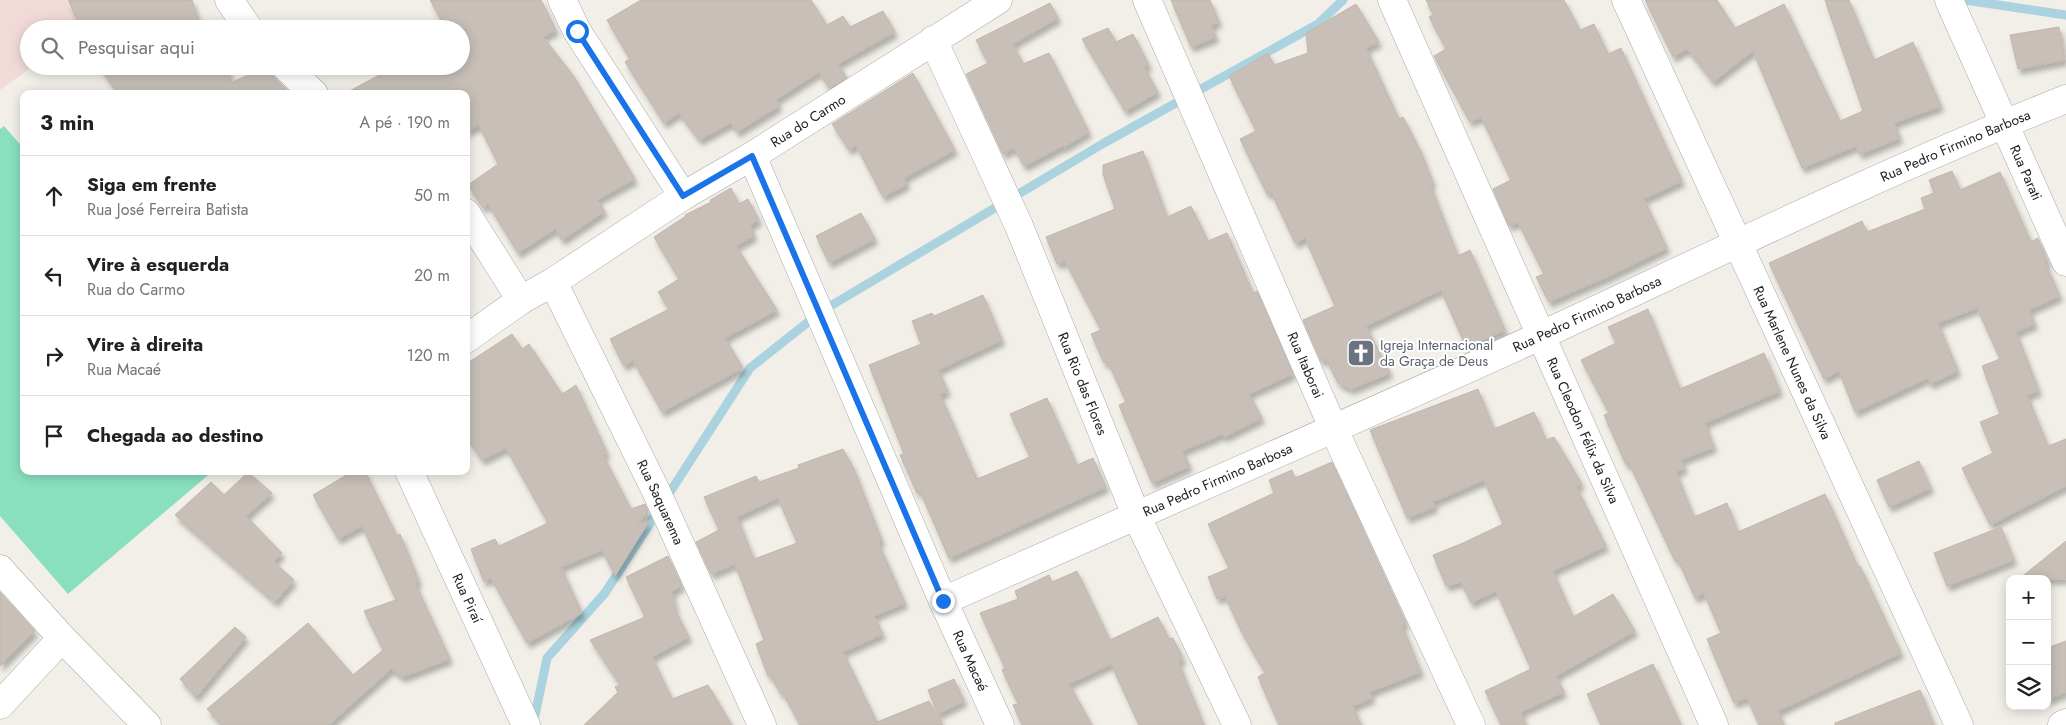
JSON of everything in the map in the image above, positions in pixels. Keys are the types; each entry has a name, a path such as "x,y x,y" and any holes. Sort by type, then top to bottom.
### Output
{"street":[{"path":"228,0 242,20"},
{"path":"562,0 577,31 683,196"},
{"name":"Rua do Carmo","path":"470,336 521,300 553,282 683,196 752,156 998,0"},
{"name":"Rua Itaborai","path":"1147,0 1334,430 1471,725"},
{"name":"Rua Cleodon Félix da Silva","path":"1392,0 1714,725"},
{"name":"Rua Marlene Nunes da Silva","path":"1626,0 1959,725"},
{"name":"Rua Parati","path":"1955,12 2003,124 2066,262"},
{"name":"Rua Rio das Flores","path":"933,40 1019,226 1136,516 1237,725"},
{"path":"294,75 310,90"},
{"name":"Rua Pedro Firmino Barbosa","path":"943,601 1334,430 1737,244 2003,124 2066,99"},
{"name":"Rua Macaé","path":"752,156 943,601 1000,725"},
{"path":"470,219 521,300"},
{"name":"Rua Saquarema","path":"553,282 656,491 762,725"},
{"name":"Rua Piraí","path":"411,475 522,716"},
{"path":"0,569 62,638 147,725"},
{"path":"0,705 62,638"},
{"path":"2062,725 2066,723"}],"shaded area":[{"path":"0,0 66,0 76,20 20,20 21,75 0,90"}],"green space":[{"path":"4,126 20,144 20,475 208,475 68,594 0,516 0,129"}],"building":[{"path":"68,0 192,0 198,20 77,20"},
{"path":"430,0 541,0 556,30 543,37 573,75 635,179 597,200 605,211 562,240 555,229 518,253 488,204 483,208 470,188 470,184 498,164 479,125 470,130 470,90 351,90 379,75 470,75 470,20 441,20"},
{"path":"641,0 811,0 827,25 843,16 850,27 883,11 895,32 838,64 847,78 829,88 819,72 776,100 779,106 737,132 731,123 699,140 679,113 664,123 625,62 630,59 607,20"},
{"path":"1171,0 1210,0 1219,22 1211,25 1216,37 1191,47"},
{"path":"1426,0 1564,0 1580,30 1594,24 1608,54 1621,48 1682,181 1644,199 1667,248 1549,302 1536,277 1544,274 1518,222 1509,226 1493,189 1511,180 1481,117 1470,122 1434,56 1446,49 1429,17 1433,15"},
{"path":"1645,0 1717,0 1735,28 1784,4 1840,121 1863,111 1825,0 1849,0 1874,60 1913,42 1941,106 1894,123 1900,138 1860,154 1856,146 1802,168 1753,51 1713,82 1687,49 1673,57"},
{"path":"1050,3 1058,18 1013,44 1023,64 1049,53 1089,132 1064,147 1024,166 1014,148 1003,154 966,74 988,63 976,40"},
{"path":"1356,4 1379,42 1366,48 1399,119 1403,117 1421,152 1433,183 1430,184 1458,256 1470,250 1505,330 1466,347 1441,290 1366,326 1390,373 1351,389 1338,383 1326,359 1321,361 1303,320 1335,306 1305,238 1295,243 1271,192 1267,194 1240,139 1256,131 1229,76 1268,53 1274,65 1308,53 1306,33"},
{"path":"2059,27 2065,60 2018,69 2010,35"},
{"path":"1108,28 1116,42 1133,34 1149,65 1144,67 1158,92 1125,111 1082,39"},
{"path":"913,73 955,150 904,178 907,184 883,197 856,145 849,150 832,124"},
{"path":"105,75 230,75 232,82 248,75 272,75 287,90 115,90"},
{"path":"1143,151 1167,217 1191,206 1208,241 1227,233 1253,293 1257,291 1293,374 1249,394 1262,418 1224,437 1223,434 1182,451 1190,466 1152,483 1119,405 1126,402 1108,362 1104,363 1091,334 1101,330 1065,261 1057,264 1046,237 1115,209 1103,174 1103,165"},
{"path":"1952,171 1960,190 2000,172 2031,242 2038,238 2048,262 2045,263 2060,296 2029,310 2035,324 2016,332 2039,391 2027,395 2048,446 2066,439 2066,486 1990,525 1962,468 1993,453 1980,422 2000,414 1982,366 2000,359 1977,308 1938,323 1958,371 1930,384 1928,378 1855,412 1839,371 1824,379 1769,263 1862,221 1867,232 1925,209 1921,198 1934,193 1929,180"},
{"path":"731,188 739,204 748,199 759,220 750,225 754,236 736,246 777,310 725,338 743,368 662,412 633,360 624,366 610,339 669,309 658,292 679,279 654,237 685,215 711,202 710,200"},
{"path":"861,213 875,239 829,263 816,236"},
{"path":"983,295 1002,340 938,370 948,391 940,394 977,479 1030,457 1010,414 1047,398 1077,465 1093,458 1106,487 949,558 920,491 917,493 900,455 904,454 869,365 921,344 912,321 932,313 934,316"},
{"path":"1648,309 1680,389 1764,353 1780,391 1705,423 1714,447 1681,460 1685,468 1676,472 1694,517 1727,503 1738,532 1825,494 1858,567 1860,566 1901,653 1778,711 1784,725 1759,725 1747,698 1734,703 1707,639 1721,633 1704,593 1695,598 1678,560 1675,561 1629,463 1626,465 1604,415 1609,413 1581,360 1616,343 1608,327"},
{"path":"512,334 522,349 529,344 562,394 576,385 607,453 603,455 631,509 645,504 648,511 637,526 650,520 615,576 602,550 561,567 582,613 527,643 491,578 484,582 471,549 495,539 499,546 548,523 506,448 482,460 470,443 470,361"},
{"path":"1478,389 1494,429 1534,412 1546,440 1554,437 1582,484 1576,486 1606,546 1553,571 1573,617 1613,594 1635,631 1556,676 1564,692 1521,712 1526,725 1501,725 1485,691 1531,669 1496,591 1471,603 1461,582 1446,586 1433,555 1503,524 1484,480 1433,502 1435,507 1407,518 1370,430"},
{"path":"843,449 854,469 882,541 878,542 905,603 874,616 883,634 843,652 877,722 929,701 943,725 800,725 783,693 781,694 770,675 768,676 756,644 764,640 735,564 711,574 696,542 719,530 704,497 756,476 759,482 799,468 798,465","holes":["778,498 797,543 754,559 737,517"]},
{"path":"1919,461 1931,488 1889,507 1877,480"},
{"path":"1332,462 1406,623 1402,625 1421,672 1370,692 1372,698 1353,706 1361,725 1279,725 1258,677 1265,673 1242,633 1225,596 1217,599 1208,577 1229,568 1208,524 1274,493 1269,480 1292,470 1295,478"},
{"path":"245,475 251,475 272,493 246,516 282,553 274,562 294,580 275,602 175,515 211,482 224,495"},
{"path":"346,475 367,475 397,536 400,534 419,581 415,583 450,659 402,677 391,669 329,725 222,725 207,709 308,623 353,675 383,650 364,611 396,600 362,526 338,539 313,495"},
{"path":"2001,527 2014,560 1947,586 1934,553"},
{"path":"2066,541 2066,579 2051,579 2051,575 2024,575"},
{"path":"668,556 682,586 672,591 676,612 689,637 652,657 672,699 708,685 732,725 584,725 618,692 615,687 620,685 590,640 645,617 626,577"},
{"path":"1077,571 1110,640 1158,617 1169,639 1173,638 1183,659 1178,661 1204,725 1139,725 1111,664 1069,684 1092,725 1022,725 1013,705 1018,704 1002,670 1005,668 980,613 1018,599 1015,591 1049,575 1052,582"},
{"path":"0,592 35,631 0,666"},
{"path":"235,627 246,637 196,697 180,679"},
{"path":"2066,641 2066,692 2051,698 2051,665 2051,647"},
{"path":"1653,664 1681,725 1601,725 1587,694"},
{"path":"954,679 964,701 938,714 928,690"},
{"path":"1920,690 1934,725 1835,725 1835,723"}],"waterway":[{"path":"533,725 547,658 605,593 750,368 822,311 1104,143 1318,24 1343,0"},
{"path":"1965,0 2066,15"}],"place":[{"name":"Igreja Internacional da Graça de Deus","path":"1361,353"}],"route":[{"path":"577,31 683,196 752,156 943,601"}]}
